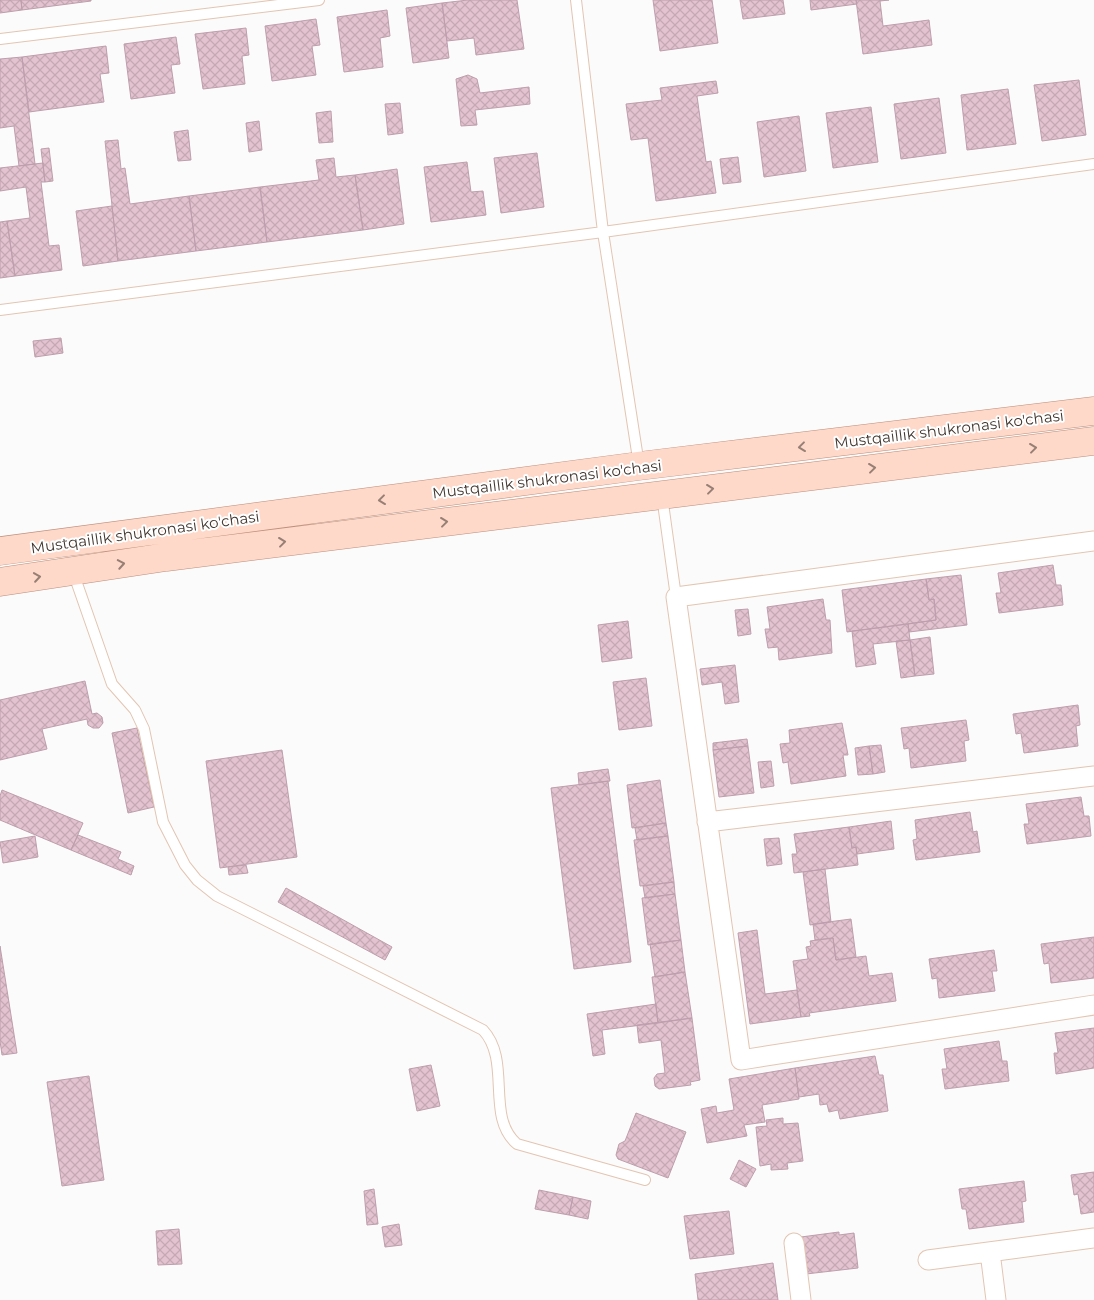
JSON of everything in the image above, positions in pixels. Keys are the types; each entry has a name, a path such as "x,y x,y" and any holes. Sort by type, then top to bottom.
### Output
{"main road":[{"name":"Mustqaillik shukronasi ko'chasi","path":"0,551 639,466 1094,411"},
{"name":"Mustqaillik shukronasi ko'chasi","path":"0,582 166,557 1094,441"}],"street":[{"path":"1094,541 676,597 740,1060 1094,1005"},
{"path":"707,822 1094,776"},
{"path":"928,1260 1094,1238"},
{"path":"794,1244 801,1300"},
{"path":"990,1252 996,1300"}],"lane":[{"path":"0,39 319,0"},
{"path":"576,0 603,232 639,466"},
{"path":"0,310 603,232 1094,164"},
{"path":"662,495 676,597"},
{"path":"73,572 112,684 135,710 144,729 164,822 185,865 198,880 218,896 483,1030 491,1040 497,1061 505,1127 510,1138 518,1144 645,1180"}],"building":[{"path":"0,0 21,0 22,10 0,13"},
{"path":"21,0 91,0 91,1 22,10"},
{"path":"468,0 517,0 524,49 476,55 474,38 447,41 442,3"},
{"path":"653,0 712,0 718,43 660,51"},
{"path":"740,0 783,0 785,14 743,19"},
{"path":"810,0 856,0 857,4 811,10"},
{"path":"856,0 889,0 880,1 883,26 929,20 932,45 863,54"},
{"path":"442,3 449,58 413,63 406,8"},
{"path":"387,10 390,36 380,38 383,67 344,72 337,17"},
{"path":"316,19 320,45 312,46 316,75 272,81 265,26"},
{"path":"246,28 249,55 242,56 245,84 203,89 195,34"},
{"path":"176,37 180,64 171,65 175,93 131,99 124,44"},
{"path":"106,46 109,73 100,74 104,102 29,112 22,57"},
{"path":"22,57 35,164 19,166 14,126 0,128 0,59"},
{"path":"468,75 477,79 480,93 529,87 530,104 475,110 477,125 461,126 456,79"},
{"path":"1079,80 1086,135 1042,141 1034,85"},
{"path":"716,81 718,93 697,96 706,162 711,161 716,193 656,201 648,138 631,140 626,104 662,100 660,88"},
{"path":"1008,89 1016,144 967,150 961,95"},
{"path":"939,98 946,153 901,159 894,104"},
{"path":"400,103 403,133 388,135 385,104"},
{"path":"871,107 878,162 833,168 826,113"},
{"path":"331,111 333,142 319,143 316,113"},
{"path":"799,116 806,171 764,177 757,122"},
{"path":"259,121 262,150 249,152 246,123"},
{"path":"188,130 191,160 178,161 174,132"},
{"path":"118,140 121,169 125,168 130,204 189,196 196,251 118,261 105,141"},
{"path":"49,148 53,181 45,182 41,149"},
{"path":"537,153 544,207 501,213 494,158"},
{"path":"738,157 741,182 723,184 720,159"},
{"path":"334,158 336,177 355,175 363,230 267,242 260,187 319,180 316,160"},
{"path":"467,162 471,192 483,191 486,215 431,222 424,167"},
{"path":"43,163 45,182 41,182 49,246 59,245 62,270 15,276 7,221 30,218 26,187 0,191 0,168"},
{"path":"397,169 404,224 363,230 355,175"},
{"path":"260,187 267,242 196,251 189,196"},
{"path":"112,206 118,261 83,266 76,211"},
{"path":"7,221 15,276 0,278 0,222"},
{"path":"61,338 63,353 35,357 33,341"},
{"path":"1053,565 1056,585 1061,585 1063,605 999,613 996,593 1001,593 998,573"},
{"path":"961,575 967,625 909,632 908,624 936,620 934,599 929,600 926,579"},
{"path":"926,579 929,600 934,599 936,620 847,632 842,590"},
{"path":"823,599 826,620 830,620 832,653 779,660 778,647 768,648 765,629 770,629 767,607"},
{"path":"748,609 751,634 738,636 735,610"},
{"path":"628,621 632,658 602,662 598,625"},
{"path":"908,624 910,640 873,644 876,664 856,667 852,631"},
{"path":"930,637 934,674 915,676 910,640"},
{"path":"910,640 915,676 901,678 896,641"},
{"path":"735,665 739,702 725,704 722,682 702,685 700,669"},
{"path":"646,678 652,726 619,730 613,682"},
{"path":"85,681 92,714 97,713 102,717 103,723 99,728 93,728 88,725 87,719 42,729 47,749 0,760 0,700"},
{"path":"1078,705 1080,725 1076,726 1078,746 1024,753 1021,733 1016,734 1013,714"},
{"path":"966,720 969,740 964,741 966,761 911,768 909,748 904,749 901,728"},
{"path":"842,723 848,755 843,755 846,776 791,784 788,762 783,763 780,744 790,743 789,730"},
{"path":"137,728 154,807 128,813 112,733"},
{"path":"747,739 748,746 713,750 713,743"},
{"path":"881,745 885,772 873,774 869,746"},
{"path":"748,746 754,793 719,797 713,750"},
{"path":"869,746 873,774 858,775 855,748"},
{"path":"282,750 297,857 220,868 206,761"},
{"path":"771,761 774,786 761,788 758,762"},
{"path":"608,769 610,781 579,785 578,773"},
{"path":"660,780 666,823 632,828 627,785"},
{"path":"608,781 631,962 574,969 551,788"},
{"path":"2,790 83,823 71,850 0,820 0,796"},
{"path":"1081,797 1084,816 1089,816 1091,836 1027,844 1024,824 1029,824 1026,804"},
{"path":"970,812 973,832 977,831 980,852 916,860 913,840 917,839 915,820"},
{"path":"891,821 894,849 857,854 856,847 852,848 849,827"},
{"path":"666,823 668,836 637,840 635,828"},
{"path":"849,827 852,848 856,847 858,865 794,873 792,854 797,854 794,834"},
{"path":"78,835 121,852 118,859 134,866 131,875 71,850"},
{"path":"35,836 38,857 3,863 0,842"},
{"path":"668,836 674,882 640,886 634,840"},
{"path":"779,838 782,864 767,866 764,839"},
{"path":"246,865 248,873 229,875 228,867"},
{"path":"825,869 831,922 810,925 803,872"},
{"path":"674,882 675,894 645,898 643,886"},
{"path":"286,888 392,947 385,960 278,902"},
{"path":"675,894 681,940 648,945 642,898"},
{"path":"851,919 856,957 836,960 833,938 815,940 813,924"},
{"path":"757,930 765,994 797,990 801,1017 750,1024 738,933"},
{"path":"1094,937 1094,978 1051,983 1049,963 1044,964 1041,944"},
{"path":"833,938 836,960 866,956 869,976 892,973 896,1001 809,1013 810,1016 801,1017 793,961 808,959 806,947 811,946 810,941"},
{"path":"681,940 685,972 655,977 650,944"},
{"path":"0,946 17,1053 2,1055 0,1041"},
{"path":"994,950 997,971 992,971 995,991 939,998 937,978 932,979 929,959"},
{"path":"685,972 692,1018 658,1023 652,977"},
{"path":"656,1004 658,1023 602,1030 605,1054 593,1056 587,1014"},
{"path":"692,1018 700,1080 690,1082 691,1085 659,1089 655,1086 654,1078 657,1074 665,1073 661,1040 639,1043 637,1025"},
{"path":"1094,1028 1094,1068 1056,1074 1054,1053 1058,1053 1055,1033"},
{"path":"999,1041 1002,1061 1007,1061 1009,1081 945,1089 942,1069 947,1069 944,1049"},
{"path":"875,1056 879,1075 883,1075 888,1111 840,1119 838,1110 829,1112 827,1104 820,1105 819,1094 799,1097 795,1068"},
{"path":"431,1065 440,1106 417,1111 409,1069"},
{"path":"795,1068 799,1099 762,1105 765,1122 744,1125 747,1136 707,1143 701,1109 716,1106 717,1113 734,1110 729,1079"},
{"path":"89,1076 104,1180 62,1186 47,1082"},
{"path":"636,1113 686,1132 668,1178 618,1159 616,1155 619,1144 625,1141"},
{"path":"783,1118 783,1124 798,1123 803,1161 787,1163 788,1169 771,1170 771,1164 760,1166 756,1127 767,1126 766,1120"},
{"path":"739,1160 756,1169 746,1187 730,1179"},
{"path":"1094,1172 1094,1212 1081,1214 1078,1194 1074,1195 1071,1175"},
{"path":"1024,1181 1026,1201 1022,1202 1024,1222 969,1229 966,1209 962,1209 959,1189"},
{"path":"374,1189 378,1224 367,1225 364,1191"},
{"path":"539,1190 573,1197 569,1215 535,1209"},
{"path":"573,1197 591,1201 588,1219 569,1215"},
{"path":"729,1211 734,1254 690,1259 684,1216"},
{"path":"399,1224 402,1245 385,1247 382,1227"},
{"path":"179,1229 182,1264 158,1265 156,1231"},
{"path":"839,1232 839,1235 854,1233 858,1268 806,1274 801,1237"},
{"path":"773,1263 778,1300 698,1300 695,1274"}]}
